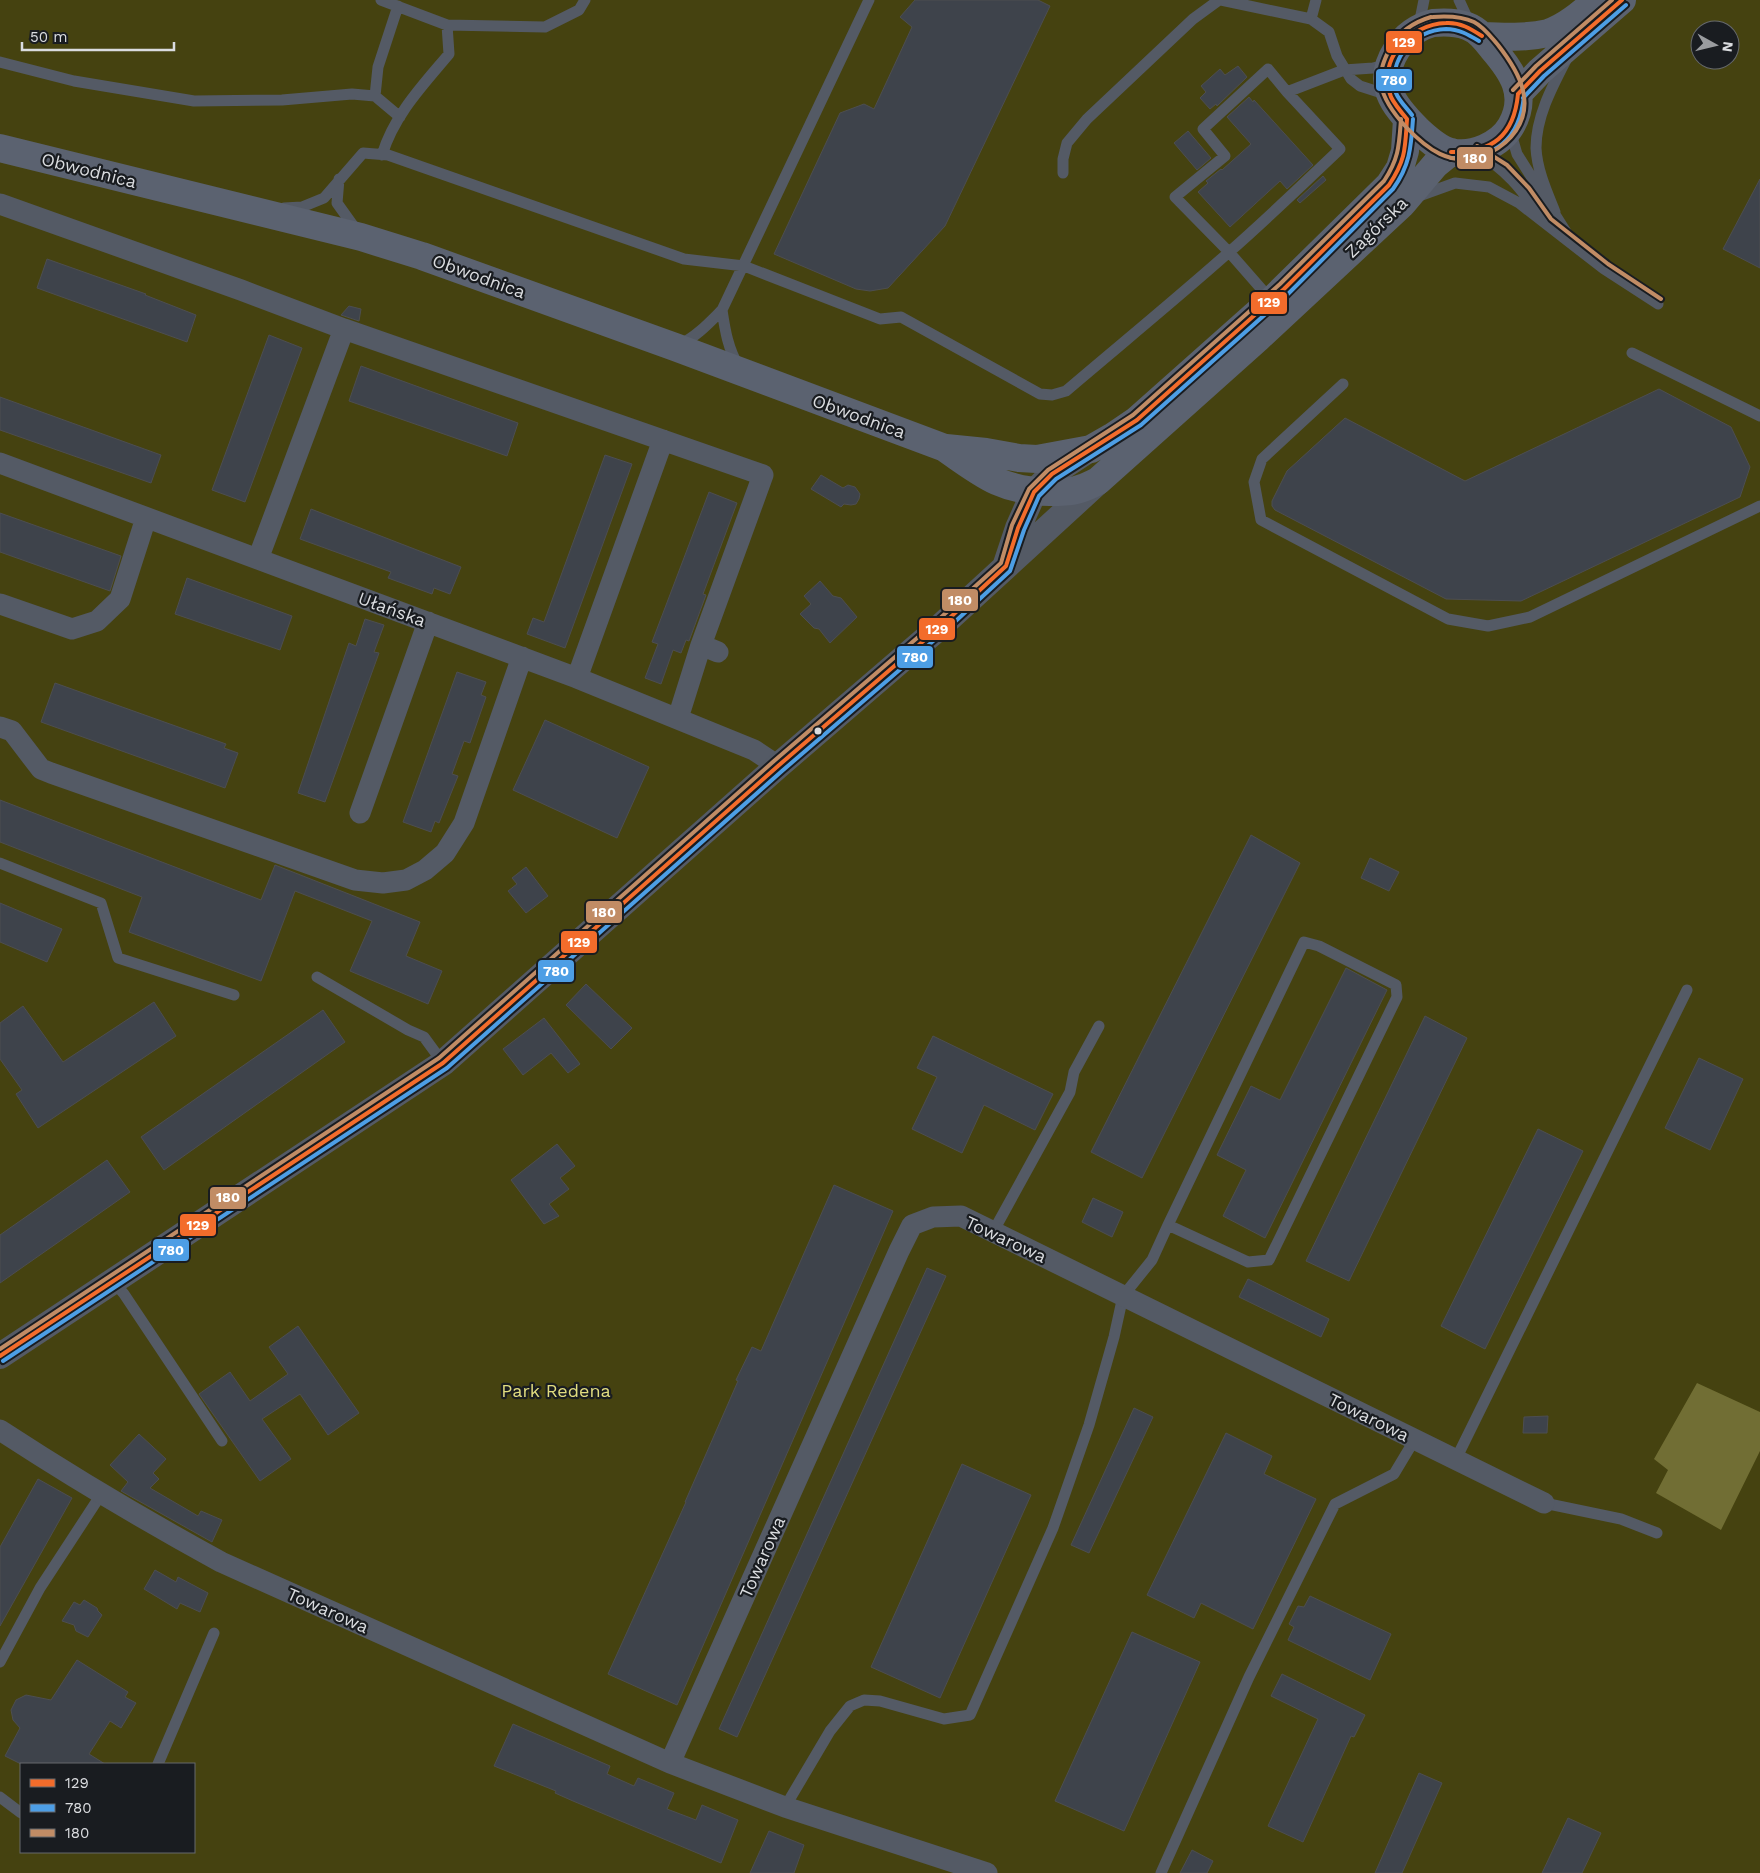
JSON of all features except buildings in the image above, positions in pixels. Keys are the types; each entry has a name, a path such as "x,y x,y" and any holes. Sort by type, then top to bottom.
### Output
{"highway":[{"path":"1477,32 1513,75 1518,94 1517,110 1510,128 1494,143 1462,152 1436,145 1407,119 1394,103 1390,95 1388,81 1390,63 1400,44 1418,28 1433,23 1449,23 1477,32 1523,36 1548,32 1578,17 1597,0"},
{"path":"1518,94 1540,71 1622,0"},
{"name":"Zagórska","path":"1091,449 1137,420 1271,301 1389,185 1400,168 1405,151 1407,119"},
{"name":"Obwodnica","path":"0,148 361,237 422,256 675,347 945,448 981,473 1018,490 1042,488 1080,490 1098,481"},
{"name":"Zagórska","path":"1098,481 1258,338 1402,204 1435,165 1462,152"},
{"name":"Obwodnica","path":"945,448 1037,459 1091,449"}],"street":[{"path":"0,204 344,329 764,476 709,649 678,718"},
{"path":"258,559 344,329"},
{"path":"577,678 664,440"},
{"path":"1042,488 1091,449"},
{"path":"0,1356 443,1063 778,766 936,630 1006,566 1029,531 1042,488 1038,468 1025,458"},
{"name":"Ułańska","path":"0,463 577,678 754,750 778,766"},
{"path":"1029,531 1098,481"},
{"path":"998,482 1029,531"},
{"path":"0,604 72,629 97,621 120,599 146,518"},
{"path":"360,813 428,622"},
{"path":"0,727 12,730 41,769 51,773 355,880 383,882 406,880 425,870 445,854 464,822 522,657"},
{"name":"Towarowa","path":"670,1763 912,1225 933,1217 961,1216 1544,1503"},
{"name":"Towarowa","path":"0,1430 165,1532 221,1562 670,1763 784,1807 987,1873"}],"lane":[{"path":"381,0 447,25 545,27 579,10 585,0"},
{"path":"675,347 703,329 722,310 869,0"},
{"path":"1064,173 1063,159 1067,143 1087,119 1193,19 1220,0 1311,19 1329,32 1344,70 1351,79 1360,86 1390,95"},
{"path":"1311,19 1316,0"},
{"path":"1418,28 1424,0"},
{"path":"1459,0 1477,32"},
{"path":"375,96 378,67 398,6"},
{"path":"382,155 388,138 411,99 449,54 447,25"},
{"path":"1554,212 1542,177 1536,149 1538,133 1544,108 1553,84 1576,39"},
{"path":"0,62 74,81 194,101 282,100 352,94 375,96 400,117"},
{"path":"1288,92 1344,70 1373,68 1390,63"},
{"path":"250,209 302,207 324,198 363,153 388,155 684,259 744,266 880,319 901,317 1040,394 1052,395 1066,391 1229,252 1340,149 1268,69 1203,129 1225,156 1175,197 1229,252 1271,301"},
{"path":"1510,128 1517,154 1576,247"},
{"path":"1462,152 1502,168 1524,192 1546,223"},
{"path":"339,179 337,203 361,237"},
{"path":"1402,204 1428,191 1455,183 1489,187 1519,203 1604,269 1658,304"},
{"path":"722,310 726,335 734,359 742,373"},
{"path":"1632,353 1760,416"},
{"path":"1343,384 1262,459 1254,482 1261,520 1448,619 1488,626 1530,617 1760,506"},
{"path":"0,863 101,903 118,958 234,995"},
{"path":"784,1807 830,1731 850,1706 864,1700 880,1701 944,1719 970,1715 1053,1528 1089,1425 1114,1337 1123,1296 1152,1260 1168,1225 1304,942 1319,946 1396,985 1397,997 1269,1260 1248,1262 1168,1225"},
{"path":"317,977 408,1030 424,1037 443,1063"},
{"path":"1456,1459 1687,990"},
{"path":"993,1232 1070,1092 1074,1072 1099,1026"},
{"path":"113,1281 124,1294 222,1440"},
{"path":"1161,1873 1249,1677 1335,1504 1394,1474 1415,1439"},
{"path":"0,1662 40,1588 102,1493"},
{"path":"1544,1503 1621,1519 1657,1533"},
{"path":"158,1763 214,1633"},
{"path":"0,1797 20,1812"}],"green space":[{"name":"Park Redena","path":"0,0 1760,0 1760,1873 0,1873"}],"shaded area":[{"path":"1697,1383 1760,1412 1760,1451 1721,1530 1656,1493 1668,1470 1654,1459"}],"transit line":[{"name":"180","path":"1513,90 1536,66 1612,0"},
{"name":"129","path":"1518,94 1540,71 1622,0"},
{"name":"780","path":"1523,98 1544,76 1626,5"},
{"name":"180","path":"1431,17 1408,28 1390,48 1381,71 1382,91 1390,108 1398,118 1431,149 1440,154 1460,159 1482,156 1494,151 1505,143 1519,125 1525,102 1519,78 1498,45 1478,24 1459,18 1433,17"},
{"name":"129","path":"1407,119 1391,97 1388,83 1388,70 1399,46 1420,30 1446,23 1461,25 1482,36"},
{"name":"780","path":"1412,115 1397,96 1394,81 1395,69 1405,49 1423,35 1446,29 1460,31 1479,41"},
{"name":"129","path":"1451,152 1465,152 1478,149 1498,139 1512,121 1518,94"},
{"name":"780","path":"1451,158 1480,155 1502,144 1511,135 1517,124 1522,111 1524,95"},
{"name":"180","path":"0,1349 439,1058 774,761 938,620 1001,563 1012,525 1029,489 1048,470 1133,415 1280,284 1384,181 1393,165 1397,152 1401,119"},
{"name":"129","path":"0,1356 443,1063 778,766 942,625 1006,566 1018,528 1034,492 1052,474 1137,420 1284,289 1389,185 1399,168 1404,154 1407,119"},
{"name":"780","path":"3,1361 447,1068 782,771 946,630 1010,571 1024,530 1039,496 1056,479 1141,425 1288,294 1393,189 1403,172 1409,156 1413,119"},
{"name":"180","path":"1477,146 1507,165 1529,188 1551,219 1608,264 1661,299"}]}
